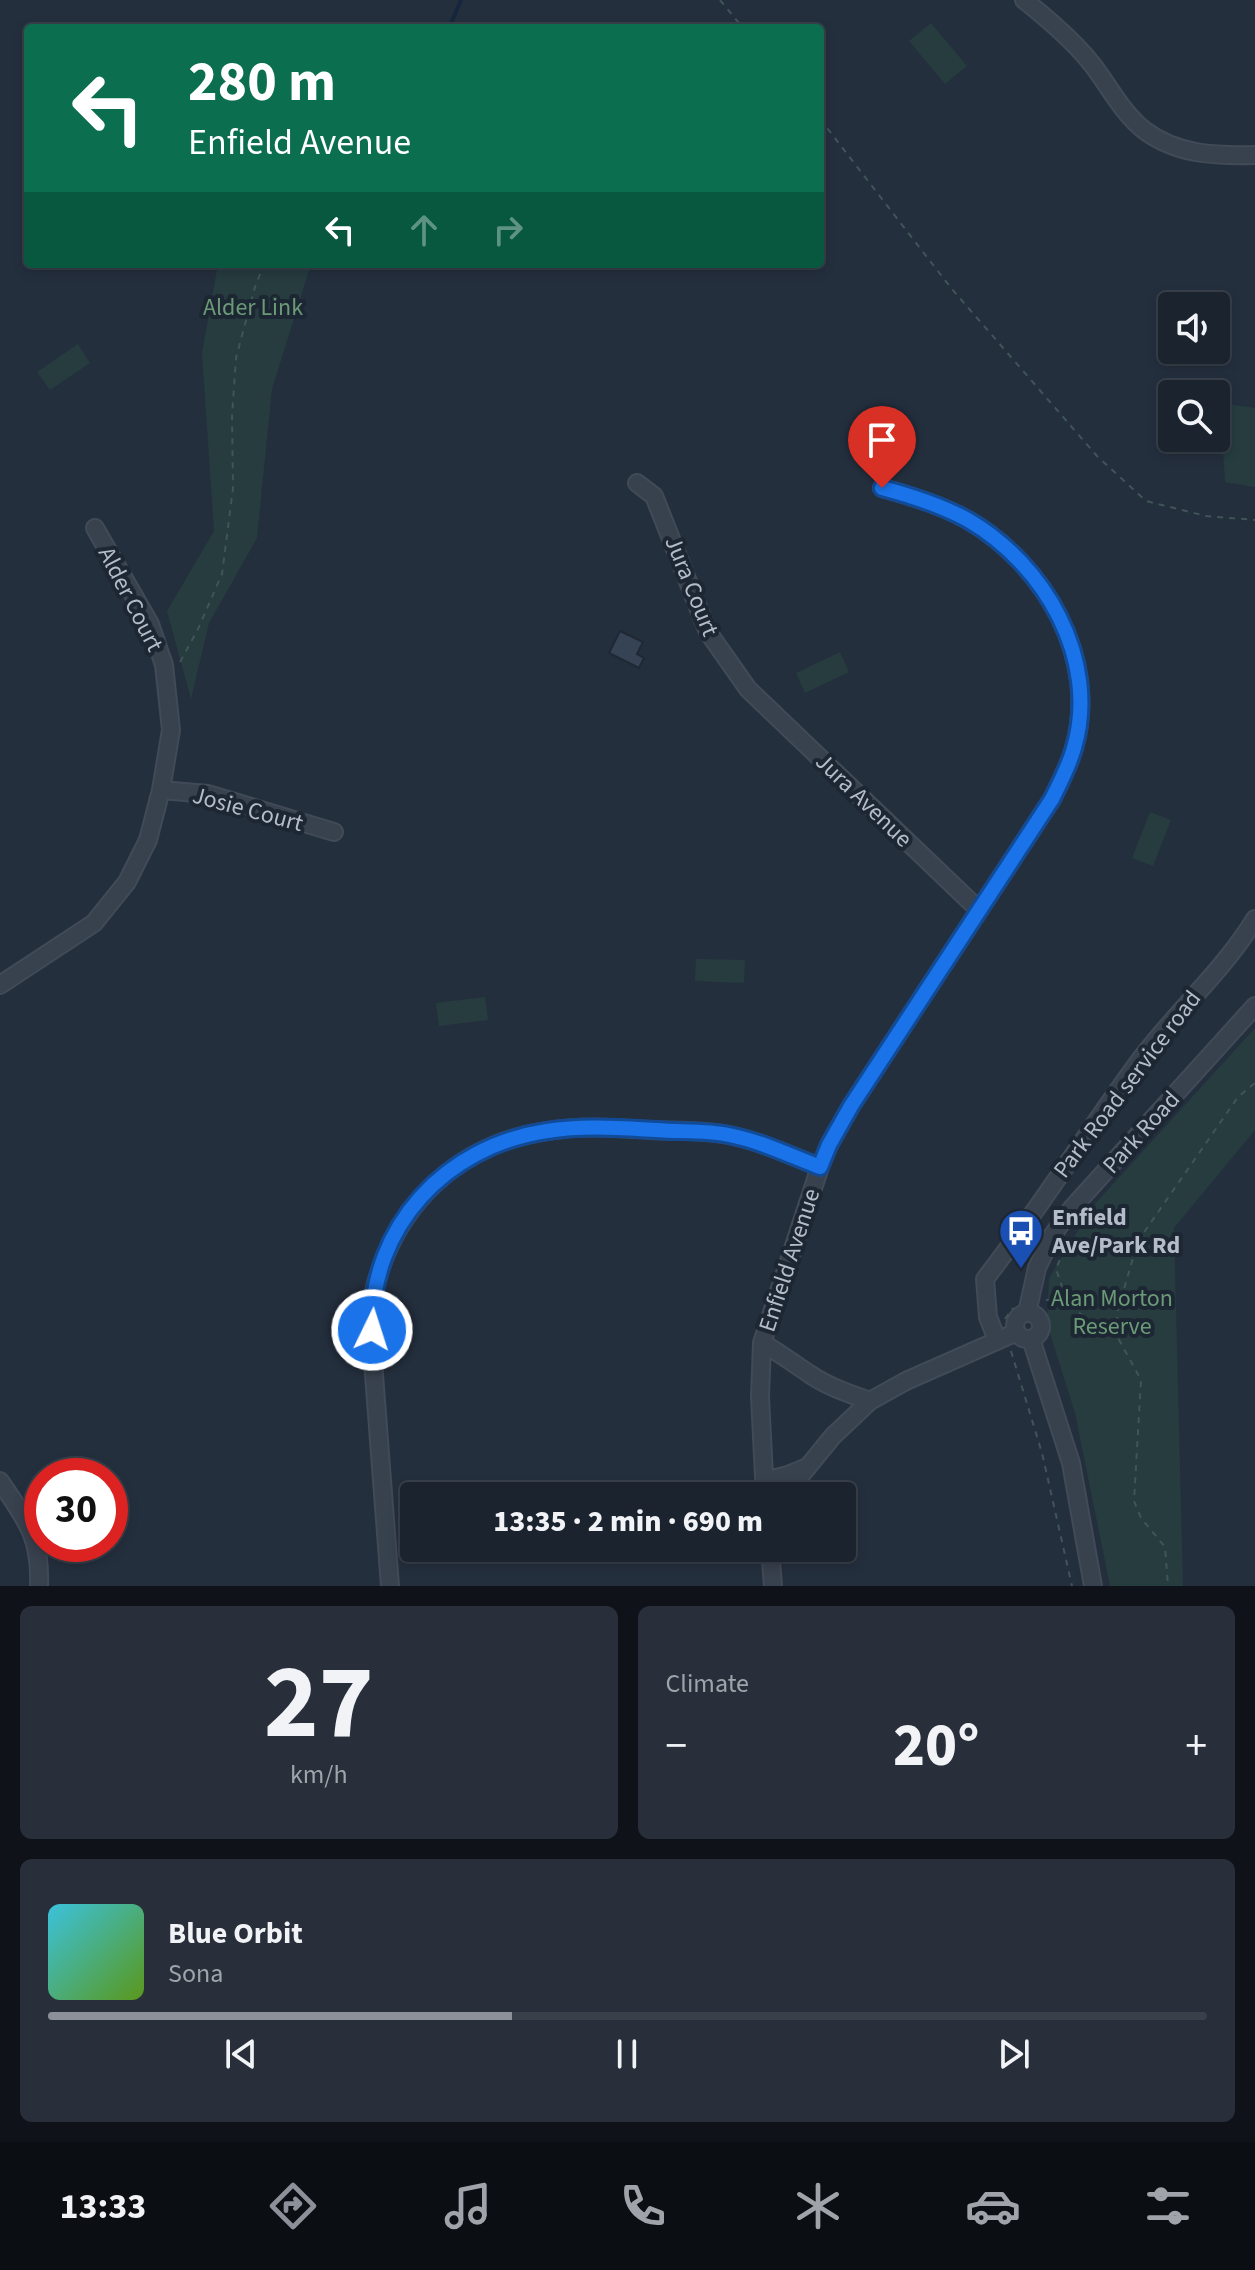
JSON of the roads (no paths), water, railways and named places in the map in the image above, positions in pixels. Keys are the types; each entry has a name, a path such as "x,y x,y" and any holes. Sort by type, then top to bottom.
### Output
{"street":[{"path":"1024,0 1060,30 1090,61 1143,129 1173,147 1215,156 1255,155"},
{"name":"Jura Court","path":"637,483 654,496 708,632 748,689"},
{"name":"Enfield Avenue","path":"765,1482 760,1397 762,1343 820,1167 851,1106 1052,799 1074,747 1079,696 1070,643 1042,586 1000,543 968,520 944,508 882,488"},
{"name":"Alder Court","path":"0,985 94,923 127,882 148,840 161,790 171,730 164,665 150,624 95,528"},
{"name":"Jura Avenue","path":"748,689 979,910"},
{"name":"Josie Court","path":"161,790 208,794 334,832"},
{"name":"Park Road service road","path":"1013,1337 988,1317 985,1279 1141,1059 1255,919"},
{"name":"Park Road","path":"1013,1337 1017,1320 1028,1308 1037,1268 1052,1236 1072,1208 1255,1006"},
{"path":"390,1586 371,1313 375,1289 393,1238 406,1215 436,1181 468,1157 493,1145 547,1131 579,1127 729,1135 820,1167"},
{"path":"1013,1337 1071,1463 1093,1586"},
{"name":"Enfield Avenue","path":"781,1482 810,1465 833,1436 870,1401 899,1384 1013,1337"},
{"name":"Enfield Avenue","path":"762,1343 810,1375 870,1401"},
{"path":"0,1481 29,1525 40,1558 39,1586"},
{"path":"771,1562 773,1586"}],"waterway":[{"path":"451,24 461,0"}],"place":[{"name":"Enfield Ave/Park Rd","path":"1021,1270"}],"park label":[{"name":"Alder Link","path":"253,307"},
{"name":"Alan Morton Reserve","path":"1112,1312"}]}
